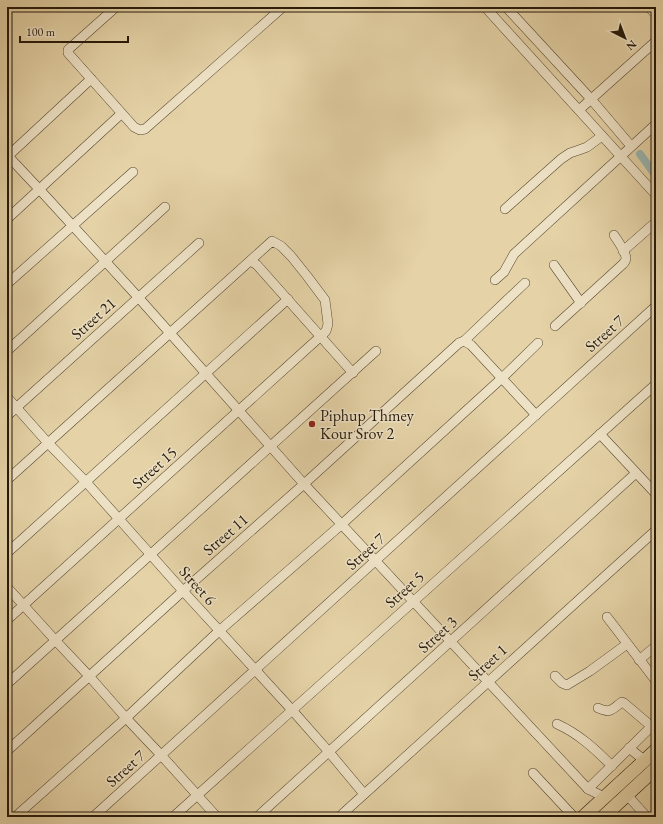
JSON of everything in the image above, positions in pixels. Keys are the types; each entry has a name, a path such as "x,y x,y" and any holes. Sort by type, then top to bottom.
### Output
{"highway":[{"path":"583,817 656,750"},
{"path":"603,817 656,768"}],"street":[{"path":"116,7 68,50 68,53 121,114 134,127 140,130 145,129 283,7"},
{"path":"485,7 656,195"},
{"path":"506,7 631,146"},
{"path":"649,7 656,15"},
{"path":"579,110 656,41"},
{"path":"91,79 7,156 138,297 304,484 488,682 588,789 604,798"},
{"path":"7,219 121,114"},
{"path":"495,280 504,272 514,254 656,124"},
{"path":"505,209 561,159 570,153 587,147 602,136"},
{"path":"7,284 133,172"},
{"path":"7,351 165,207"},
{"path":"624,252 656,222"},
{"path":"555,326 623,264 626,258 614,235"},
{"path":"7,480 272,241 281,246 291,256 325,300 328,324 326,331 321,336"},
{"name":"Street 21","path":"7,416 199,242"},
{"path":"251,261 257,265 353,372"},
{"path":"554,265 581,303"},
{"name":"Street 11","path":"7,751 459,343 464,341 525,283"},
{"path":"7,553 288,299"},
{"name":"Street 7","path":"94,817 656,306"},
{"name":"Street 15","path":"7,620 321,336"},
{"path":"464,341 471,344 536,415"},
{"path":"16,817 126,718 219,631 342,524 502,378 538,343"},
{"path":"7,684 376,351"},
{"name":"Street 5","path":"173,817 656,384"},
{"name":"Street 6","path":"7,397 292,710 364,794"},
{"path":"600,434 656,494"},
{"name":"Street 3","path":"257,817 636,473"},
{"name":"Street 1","path":"339,817 656,530"},
{"path":"7,587 217,817"},
{"path":"607,617 656,681"},
{"path":"554,676 562,683 567,685 590,671 627,644"},
{"path":"640,660 656,646"},
{"path":"588,789 654,724 622,702 608,711 598,708"},
{"path":"557,724 570,730 586,742 612,766"},
{"path":"630,748 644,760"},
{"path":"533,773 574,817"},
{"path":"627,795 648,817"}],"waterway":[{"path":"640,154 656,176"}],"place":[{"name":"Piphup Thmey Kour Srov 2","path":"312,424"}]}
